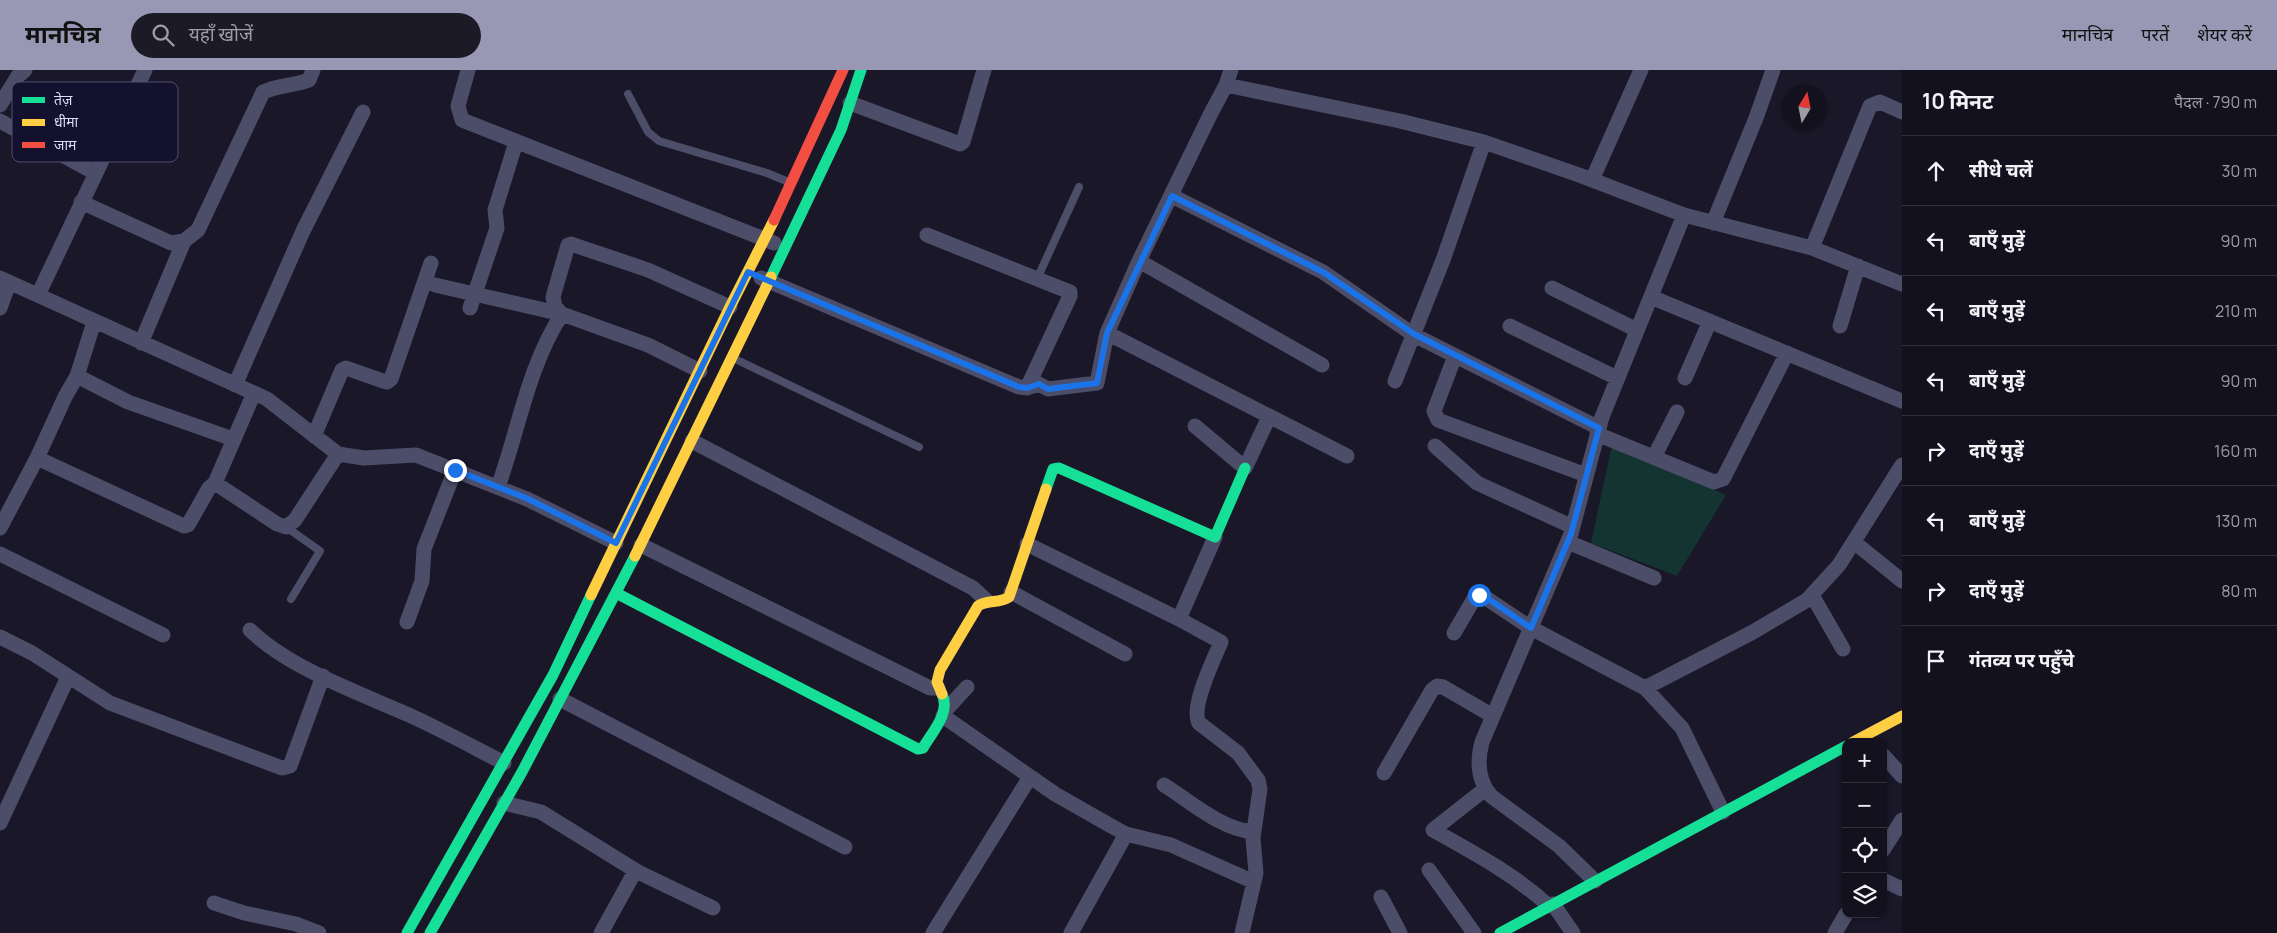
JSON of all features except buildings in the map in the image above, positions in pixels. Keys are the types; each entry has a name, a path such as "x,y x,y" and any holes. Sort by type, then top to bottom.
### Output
{"main road":[{"path":"407,933 553,675 730,307 765,240 830,102 843,70"},
{"path":"430,933 504,803 641,545 733,358 784,247 815,188 841,130 861,70"},
{"path":"616,593 918,749 923,748 927,744 944,714 946,699 938,688 937,682 940,670 978,606 987,601 1000,603 1009,597 1051,471 1055,468 1215,537 1244,468"},
{"path":"1867,738 1902,716"},
{"path":"1500,933 1842,748"}],"street":[{"path":"14,82 24,70"},
{"path":"139,82 145,70"},
{"path":"141,343 184,241 198,230 263,92 276,86 292,86 309,80 313,70"},
{"path":"468,70 458,106 462,120 784,247"},
{"path":"850,104 960,144 963,142 984,70"},
{"path":"748,272 1019,387 1027,388 1039,384 1048,389 1097,383 1107,333 1139,261 1172,196 1210,113 1226,85 1231,70"},
{"path":"1592,180 1641,70"},
{"path":"1713,223 1756,118 1772,70"},
{"path":"1226,85 1400,121 1484,142 1592,180 1684,216 1812,248 1902,284"},
{"path":"0,105 12,86"},
{"path":"1812,248 1870,106 1880,102 1902,112"},
{"path":"235,385 303,230 363,112"},
{"path":"0,121 12,128"},
{"path":"470,308 497,228 495,210 516,142"},
{"path":"1395,380 1443,260 1484,142"},
{"path":"75,162 95,173"},
{"path":"38,296 100,162"},
{"path":"1172,196 1323,272 1414,334 1455,356 1598,431 1714,482 1723,479 1787,353"},
{"path":"81,202 171,243 184,241"},
{"path":"1596,881 1559,846 1491,796 1485,789 1480,772 1479,752 1568,542 1598,431 1617,378 1684,216"},
{"path":"926,235 1068,291 1071,294 1027,388"},
{"path":"562,314 555,307 553,296 568,246 571,244 648,270 730,307"},
{"path":"1139,261 1322,365"},
{"path":"314,436 342,370 346,368 387,382 391,379 431,263"},
{"path":"1840,326 1858,266"},
{"path":"0,308 5,281 266,399 338,454 364,458 416,455 526,498 616,543"},
{"path":"436,285 562,314 648,345 700,371"},
{"path":"1552,288 1637,330"},
{"path":"1651,296 1902,401"},
{"path":"498,487 513,447 528,386 553,328 562,314"},
{"path":"1685,378 1710,321"},
{"path":"0,528 77,376 94,322"},
{"path":"1510,326 1617,378"},
{"path":"1107,333 1347,456"},
{"path":"1455,356 1434,411 1438,420 1586,475"},
{"path":"77,376 128,402 233,439"},
{"path":"37,458 184,526 188,525 209,488 215,483 254,393"},
{"path":"1654,457 1676,412"},
{"path":"1195,426 1244,468 1269,417"},
{"path":"692,441 973,588 987,601"},
{"path":"1435,446 1477,482 1573,526"},
{"path":"215,483 277,524 286,527 295,520 338,454"},
{"path":"1645,688 1754,632 1812,595 1839,565 1902,465"},
{"path":"407,622 422,582 424,549 455,470"},
{"path":"1179,618 1215,537"},
{"path":"1568,542 1654,578"},
{"path":"1854,542 1902,581"},
{"path":"1026,544 1179,618 1221,642 1207,677 1196,715 1199,723 1238,753 1258,780 1260,798 1253,832 1256,866 1242,933"},
{"path":"641,545 930,688 938,688"},
{"path":"0,554 163,635"},
{"path":"1011,592 1125,654"},
{"path":"1454,633 1475,597 1479,595 1484,596 1531,628 1645,688 1682,728 1723,812"},
{"path":"1812,595 1843,649"},
{"path":"250,630 266,645 324,676 435,727 504,763"},
{"path":"0,637 32,653 110,703 282,768 290,766 324,676"},
{"path":"0,823 68,677"},
{"path":"1384,773 1432,690 1437,686 1443,686 1494,716"},
{"path":"967,687 944,714 1055,794 1126,834 1171,845 1254,882"},
{"path":"560,699 845,846"},
{"path":"1887,759 1902,776"},
{"path":"933,933 1030,777"},
{"path":"1164,785 1221,822 1237,829 1253,832"},
{"path":"1485,789 1433,830 1503,870 1530,889 1551,905 1573,933"},
{"path":"504,803 541,812 638,872 713,908"},
{"path":"1887,844 1902,820"},
{"path":"1071,933 1126,834"},
{"path":"1429,870 1474,933"},
{"path":"601,933 633,875 638,872"},
{"path":"1887,882 1902,889"},
{"path":"1381,897 1400,933"},
{"path":"214,903 244,913 296,924 319,933"},
{"path":"1835,933 1844,918"}],"lane":[{"path":"628,94 648,132 658,141 741,164 791,183"},
{"path":"1037,279 1079,187"},
{"path":"733,358 919,447"},
{"path":"286,527 320,551 291,599"}],"green space":[{"path":"1612,444 1726,495 1677,576 1591,543"}],"traffic: fast":[{"path":"771,277 841,130 861,70"},
{"path":"1046,489 1053,469 1059,468 1215,537 1245,468"},
{"path":"430,933 522,772 635,556"},
{"path":"616,593 918,749 923,748 939,722 944,708 942,694"},
{"path":"407,933 553,675 591,595"},
{"path":"1500,933 1842,748"}],"traffic: slow":[{"path":"591,595 774,220"},
{"path":"635,556 771,277"},
{"path":"942,694 937,682 940,670 978,606 1009,597 1046,489"},
{"path":"1861,738 1902,716"}],"traffic: jam":[{"path":"774,220 843,70"}],"route":[{"path":"455,470 526,498 616,543 748,272 1019,387 1027,388 1039,384 1048,389 1097,383 1107,333 1139,261 1172,196 1323,272 1402,328 1599,428 1571,534 1531,628 1484,596 1479,595"}]}
